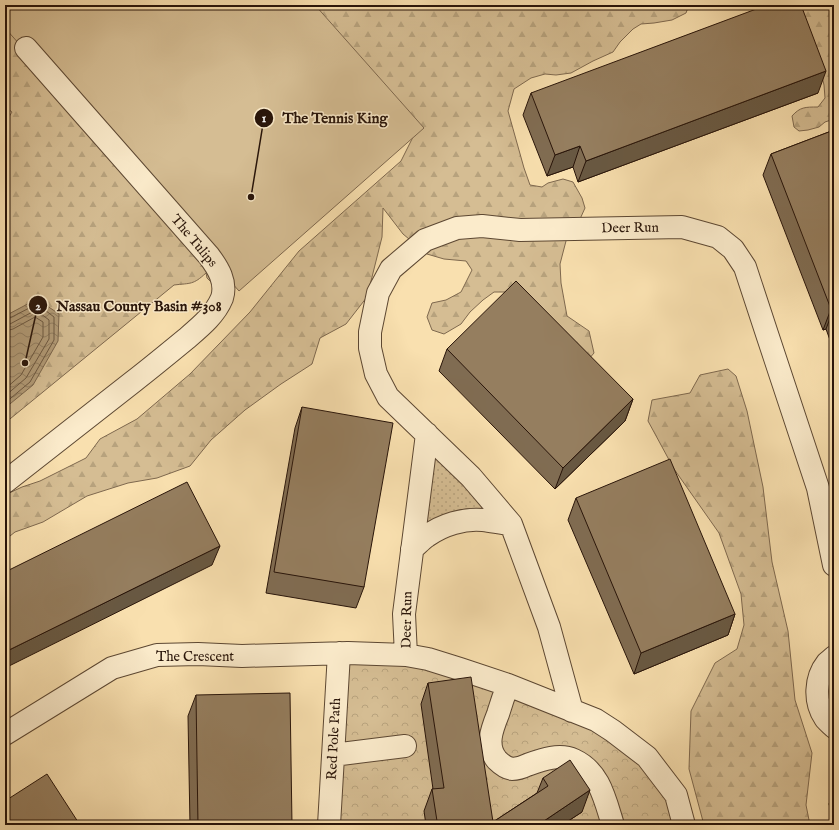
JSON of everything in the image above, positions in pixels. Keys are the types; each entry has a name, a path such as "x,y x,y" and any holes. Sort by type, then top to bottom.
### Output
{"street":[{"name":"The Tulips","path":"5,482 174,349 211,316 218,305 224,290 221,276 216,266 199,244 26,48"},
{"name":"Deer Run","path":"572,711 549,627 511,524 471,477 388,396 376,374 370,348 370,332 378,293 391,270 425,240 456,228 482,226 520,230 682,227 718,238 732,249 745,266 818,488 834,565"},
{"name":"Deer Run","path":"427,434 404,614 406,655 428,659 508,685 596,720 608,727 647,757 676,795 684,825"},
{"path":"412,549 434,532 465,520 482,520 511,524"},
{"name":"The Crescent","path":"5,734 112,668 157,655 198,654 242,656 339,653 406,655"},
{"name":"Red Pole Path","path":"329,825 339,653"},
{"path":"834,657 827,663 820,676 817,690 819,704 825,718 834,727"},
{"path":"508,685 491,733 491,750 496,759 504,766 512,769 556,757 565,757 574,760 594,775 599,783 613,825"},
{"path":"333,755 405,746"}],"green space":[{"path":"5,5 315,5 424,128 239,291 5,28"},
{"path":"689,5 686,13 672,20 641,24 633,29 620,42 613,52 571,73 556,75 545,74 531,78 514,89 508,111 530,185 542,187 548,183 563,179 573,182 582,198 585,208 566,241 560,264 561,283 567,316 589,331 594,353 588,360 508,292 494,292 470,312 461,324 444,334 432,330 427,317 432,303 446,300 461,292 472,270 466,261 444,259 427,254 403,234 383,208 382,237 367,297 346,324 320,338 312,364 245,410 211,440 190,466 157,478 128,483 87,496 43,522 15,532 5,540 5,495 40,481 86,458 100,439 137,419 190,374 250,312 299,251 401,161 413,137 212,283 207,278 206,273 192,283 174,285 5,423 5,123 12,112 5,107 5,6"},
{"path":"793,5 834,5 834,119 825,122 819,127 799,131 794,127 792,116 803,108 818,107 825,98 824,85 815,47"},
{"path":"728,369 736,376 747,411 763,487 772,562 788,631 795,700 812,753 806,805 810,825 704,825 689,769 691,711 715,663 737,649 744,625 741,594 719,533 674,469 648,421 652,400 690,393 700,375"},
{"path":"427,434 511,524 426,537"},
{"path":"339,653 508,685 647,757 684,825 329,825"},
{"path":"834,657 834,727 820,676"}],"water":[{"path":"37,299 59,314 58,341 33,385 5,408 5,316"}],"building":[{"path":"767,5 801,5 826,71 586,161 580,146 555,155 531,93"},
{"path":"834,130 834,308 831,309 771,154"},
{"path":"516,281 633,399 563,468 447,349"},
{"path":"302,407 393,423 364,587 274,572"},
{"path":"670,459 735,614 641,653 576,498"},
{"path":"187,482 220,546 5,652 5,572"},
{"path":"471,677 493,822 548,786 543,778 570,760 590,790 538,825 434,825 437,821 432,789 444,788 428,683"},
{"path":"290,693 292,825 198,825 196,695"},
{"path":"47,774 80,825 5,825 5,801"}],"place":[{"name":"The Tennis King","path":"251,197"},
{"name":"Nassau County Basin #308","path":"25,363"}]}
